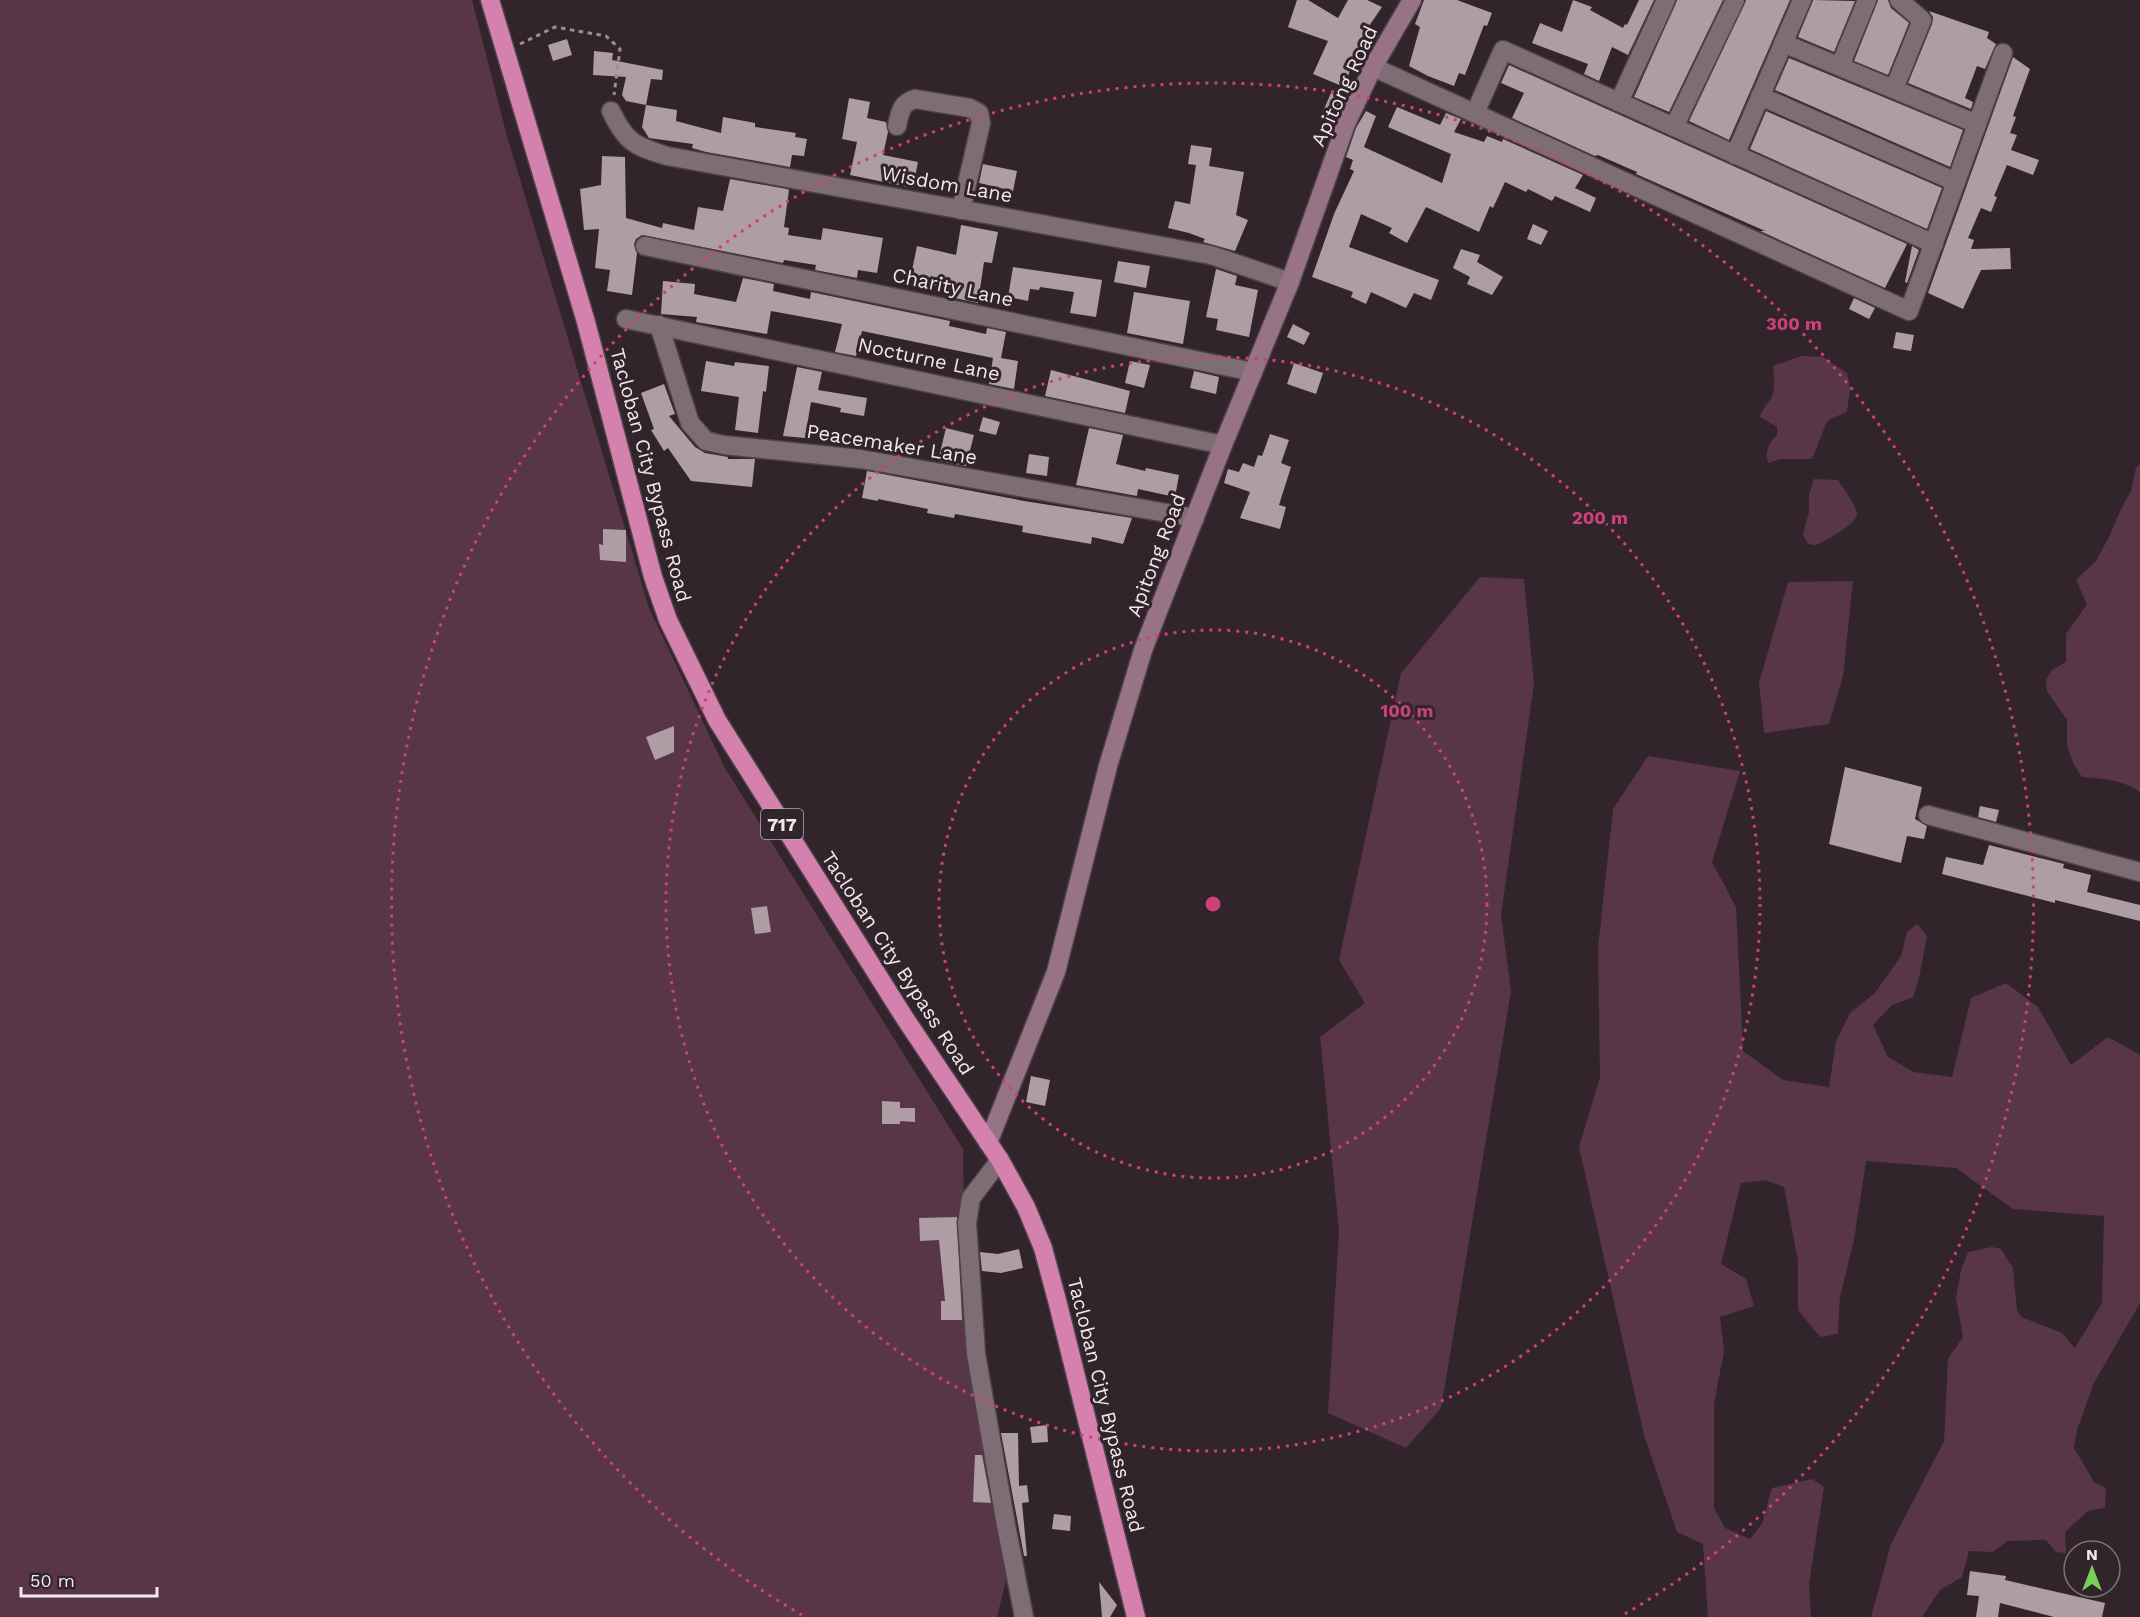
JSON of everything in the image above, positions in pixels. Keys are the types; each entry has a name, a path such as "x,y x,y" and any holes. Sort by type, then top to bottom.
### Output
{"highway":[{"name":"Tacloban City Bypass Road","path":"490,0 586,322 653,577 668,620 717,720 906,1020 1000,1160 1026,1207 1042,1248 1136,1617"}],"street":[{"name":"Apitong Road","path":"988,1143 1056,972 1108,766 1143,650 1290,282 1346,124 1373,67 1412,0"},
{"path":"1619,102 1666,0"},
{"path":"1674,127 1735,0"},
{"path":"1735,154 1802,0"},
{"path":"1840,66 1867,0"},
{"path":"1894,89 1922,20 1899,0"},
{"path":"1783,43 1977,124"},
{"path":"1475,113 1503,50 1934,244"},
{"path":"1373,67 1909,311 2003,52"},
{"path":"1760,96 1956,182"},
{"path":"897,126 901,108 906,102 915,99 970,108 979,113 981,123 961,210"},
{"name":"Wisdom Lane","path":"611,111 621,133 640,148 667,156 1211,255 1290,282"},
{"name":"Charity Lane","path":"645,246 1253,372"},
{"name":"Nocturne Lane","path":"626,319 1223,445"},
{"name":"Peacemaker Lane","path":"659,325 690,423 706,441 724,445 861,459 1195,518"},
{"path":"1928,815 2140,872"},
{"path":"1000,1160 971,1198 967,1223 976,1354 1024,1617"}],"path":[{"path":"506,52 555,27 606,36 620,49 611,111"}],"shaded area":[{"path":"0,0 472,0 507,136 649,608 725,768 963,1149 966,1339 1006,1580 997,1617 0,1617"},
{"path":"1801,356 1823,357 1847,373 1850,389 1847,412 1828,421 1812,459 1781,459 1768,463 1767,451 1777,435 1777,427 1760,417 1773,392 1773,366"},
{"path":"2140,464 2140,792 2119,782 2082,777 2074,765 2067,745 2067,720 2047,691 2046,680 2052,670 2066,662 2066,634 2087,604 2076,580 2096,561 2131,491 2136,468"},
{"path":"1814,479 1838,480 1857,514 1847,527 1816,545 1808,544 1803,534"},
{"path":"1480,577 1524,579 1534,684 1501,915 1511,991 1441,1408 1406,1448 1328,1413 1339,1231 1320,1037 1365,1003 1339,960 1401,673"},
{"path":"1853,581 1843,676 1829,724 1764,733 1759,683 1788,582"},
{"path":"1648,756 1740,771 1712,862 1736,907 1743,1051 1783,1080 1829,1087 1836,1041 1850,1013 1875,993 1901,956 1907,932 1917,924 1927,936 1913,997 1892,1005 1873,1025 1888,1057 1914,1072 1952,1077 1971,998 2006,983 2038,1007 2071,1065 2108,1037 2140,1055 2140,1303 2094,1383 2077,1430 2074,1448 2094,1482 2106,1488 2105,1508 2088,1511 2065,1532 2065,1539 2062,1539 2062,1553 2056,1552 2046,1540 2008,1541 1993,1552 1969,1551 1962,1577 1940,1590 1922,1617 1871,1617 1891,1544 1944,1441 1948,1359 1963,1337 1956,1298 1961,1270 1968,1252 1992,1247 2001,1249 2013,1268 2017,1310 2021,1317 2062,1333 2075,1348 2102,1303 2104,1216 2013,1209 1956,1168 1866,1161 1854,1240 1840,1297 1838,1334 1820,1337 1798,1310 1798,1261 1784,1187 1765,1180 1741,1183 1721,1264 1746,1279 1754,1306 1720,1317 1724,1351 1714,1404 1714,1508 1725,1528 1750,1539 1762,1524 1772,1488 1812,1479 1824,1487 1809,1584 1811,1617 1708,1617 1703,1544 1677,1532 1644,1435 1579,1147 1600,1077 1598,948 1613,809"}],"building":[{"path":"1297,0 1308,0 1338,18 1348,0 1367,0 1382,7 1363,35 1344,87 1313,74 1328,41 1288,27"},
{"path":"1424,0 1457,0 1492,13 1487,26 1484,25 1465,75 1459,73 1454,86 1409,66 1420,27 1415,24"},
{"path":"1573,0 1592,7 1590,10 1623,28 1625,24 1627,25 1639,0 1654,0 1628,55 1612,47 1599,81 1584,74 1588,64 1532,43 1540,23 1562,32"},
{"path":"1677,0 1723,0 1669,112 1634,97"},
{"path":"1746,0 1790,0 1729,140 1689,121"},
{"path":"1813,0 1855,1 1834,52 1798,37"},
{"path":"1878,0 1888,0 1891,8 1909,23 1888,75 1854,61"},
{"path":"1929,11 1989,32 1987,38 1996,44 1985,69 1977,66 1965,98 1973,102 1971,109 1908,83 1932,24 1933,17"},
{"path":"567,39 572,55 553,61 548,45"},
{"path":"594,51 613,53 612,60 663,70 662,80 651,79 646,105 626,101 622,95 626,77 593,75"},
{"path":"2013,57 2030,69 2013,116 2016,117 2010,133 2017,135 2011,150 2039,160 2033,175 2007,165 1994,196 1997,197 1991,212 1981,208 1968,238 1974,240 1971,249 2010,248 2011,269 1981,270 1963,309 1928,293"},
{"path":"1789,58 1963,130 1950,167 1775,90"},
{"path":"1509,65 1907,244 1885,288 1760,231 1765,231 1636,174 1637,172 1598,155 1595,156 1512,118 1524,93 1501,83"},
{"path":"1331,93 1345,99 1334,124 1320,118"},
{"path":"849,98 870,102 867,118 886,122 888,132 883,155 918,162 913,188 850,175 857,142 842,139"},
{"path":"646,105 677,110 676,121 721,133 723,117 755,123 755,127 796,133 795,137 807,139 804,156 792,155 790,167 706,152 692,148 693,144 649,138 642,127"},
{"path":"1397,107 1440,125 1446,113 1461,119 1454,132 1484,142 1487,136 1502,142 1503,139 1583,175 1575,188 1596,198 1590,212 1555,196 1552,201 1528,189 1526,192 1505,182 1493,208 1490,206 1479,232 1426,207 1407,243 1389,233 1392,228 1361,214 1349,247 1439,280 1431,300 1414,293 1406,308 1371,292 1366,304 1351,297 1353,292 1312,277 1334,214 1354,171 1350,169 1353,160 1346,157 1356,128 1366,111 1376,116 1364,147 1442,183 1451,154 1388,127"},
{"path":"1766,111 1942,188 1927,229 1750,149"},
{"path":"1191,145 1212,148 1209,166 1244,172 1236,215 1248,220 1235,251 1203,242 1205,239 1189,233 1168,228 1175,201 1190,204 1196,165 1188,164"},
{"path":"602,156 625,157 626,218 662,228 663,223 694,230 698,207 723,211 730,179 787,189 789,190 784,227 789,228 788,235 821,240 823,228 883,238 877,273 858,270 857,278 815,270 816,265 784,260 783,263 642,235 636,239 634,244 637,253 632,295 607,291 610,270 595,268 599,229 584,230 580,189 601,185"},
{"path":"983,164 1017,171 1013,191 979,183"},
{"path":"1533,224 1548,231 1541,245 1527,239"},
{"path":"961,225 998,232 992,263 984,262 978,303 945,296 946,288 910,280 917,246 956,255"},
{"path":"1912,246 1919,250 1907,283 1905,282"},
{"path":"1461,249 1480,255 1477,262 1503,277 1492,295 1467,284 1470,277 1453,268"},
{"path":"1118,261 1150,266 1146,288 1114,282"},
{"path":"1013,267 1102,280 1096,317 1070,313 1074,292 1040,287 1039,290 1030,289 1028,301 1008,297"},
{"path":"1216,269 1237,276 1235,285 1258,290 1249,337 1216,330 1218,319 1206,317"},
{"path":"743,278 774,284 773,291 810,299 811,292 950,321 949,326 986,334 987,328 1006,332 1001,358 1018,361 1014,389 989,384 993,358 862,331 856,356 835,352 842,324 771,311 767,334 696,322 697,317 661,314 663,281 695,284 694,294 736,302"},
{"path":"1134,292 1190,301 1183,344 1127,333"},
{"path":"1854,298 1875,308 1869,319 1849,309"},
{"path":"1293,324 1310,333 1304,345 1287,337"},
{"path":"1896,332 1914,335 1911,351 1893,348"},
{"path":"706,361 734,366 735,362 769,366 766,392 763,391 758,433 735,430 739,397 701,391"},
{"path":"1130,361 1150,365 1144,388 1125,383"},
{"path":"1294,363 1323,373 1316,394 1287,384"},
{"path":"797,367 822,372 818,390 867,398 864,416 840,412 841,408 811,402 805,438 783,436"},
{"path":"1051,370 1130,391 1125,413 1045,396"},
{"path":"1194,371 1219,377 1216,394 1190,388"},
{"path":"664,384 675,414 669,416 695,447 705,453 728,457 728,459 755,459 752,487 691,481 668,448 664,451 651,430 654,429 641,393"},
{"path":"983,417 1000,422 996,435 979,431"},
{"path":"946,428 974,435 966,466 938,461"},
{"path":"1089,428 1123,435 1116,464 1145,471 1146,468 1179,475 1175,497 1138,489 1137,496 1076,485"},
{"path":"1270,434 1289,440 1281,463 1291,467 1279,505 1286,507 1280,529 1240,518 1250,492 1224,483 1228,469 1239,472 1243,463 1254,467 1258,455 1262,456"},
{"path":"1029,454 1049,457 1047,476 1026,473"},
{"path":"867,471 1024,501 1132,518 1123,544 1092,537 1091,544 1022,532 1023,526 955,514 954,518 927,513 928,509 862,498"},
{"path":"603,529 626,530 626,562 600,560 599,544 603,545"},
{"path":"674,726 674,752 655,760 646,737"},
{"path":"1845,767 1922,787 1915,819 1927,826 1924,839 1907,836 1901,863 1829,844"},
{"path":"1980,806 1999,810 1996,822 1978,817"},
{"path":"1989,845 2064,864 2063,868 2091,875 2087,892 2140,905 2140,921 2055,900 2055,903 1942,874 1946,857 1983,865"},
{"path":"767,906 771,932 755,934 751,908"},
{"path":"1031,1076 1050,1080 1045,1106 1026,1102"},
{"path":"882,1101 900,1102 900,1108 915,1108 915,1122 900,1121 900,1124 882,1124"},
{"path":"957,1217 962,1320 941,1320 941,1301 945,1301 939,1240 920,1241 919,1218"},
{"path":"1019,1249 1023,1268 1001,1273 982,1271 980,1252 998,1254"},
{"path":"1047,1425 1048,1442 1032,1443 1030,1427"},
{"path":"1001,1433 1018,1433 1019,1486 1027,1485 1029,1502 1022,1503 1027,1556 1024,1556"},
{"path":"975,1455 982,1455 991,1503 973,1502"},
{"path":"1054,1514 1071,1516 1070,1531 1052,1529"},
{"path":"1970,1571 2006,1576 2005,1580 2062,1593 2062,1599 2088,1599 2105,1603 2102,1617 2054,1617 2000,1603 1998,1617 1976,1617 1979,1596 1967,1595"},
{"path":"1099,1582 1117,1605 1110,1617 1102,1617"}]}
